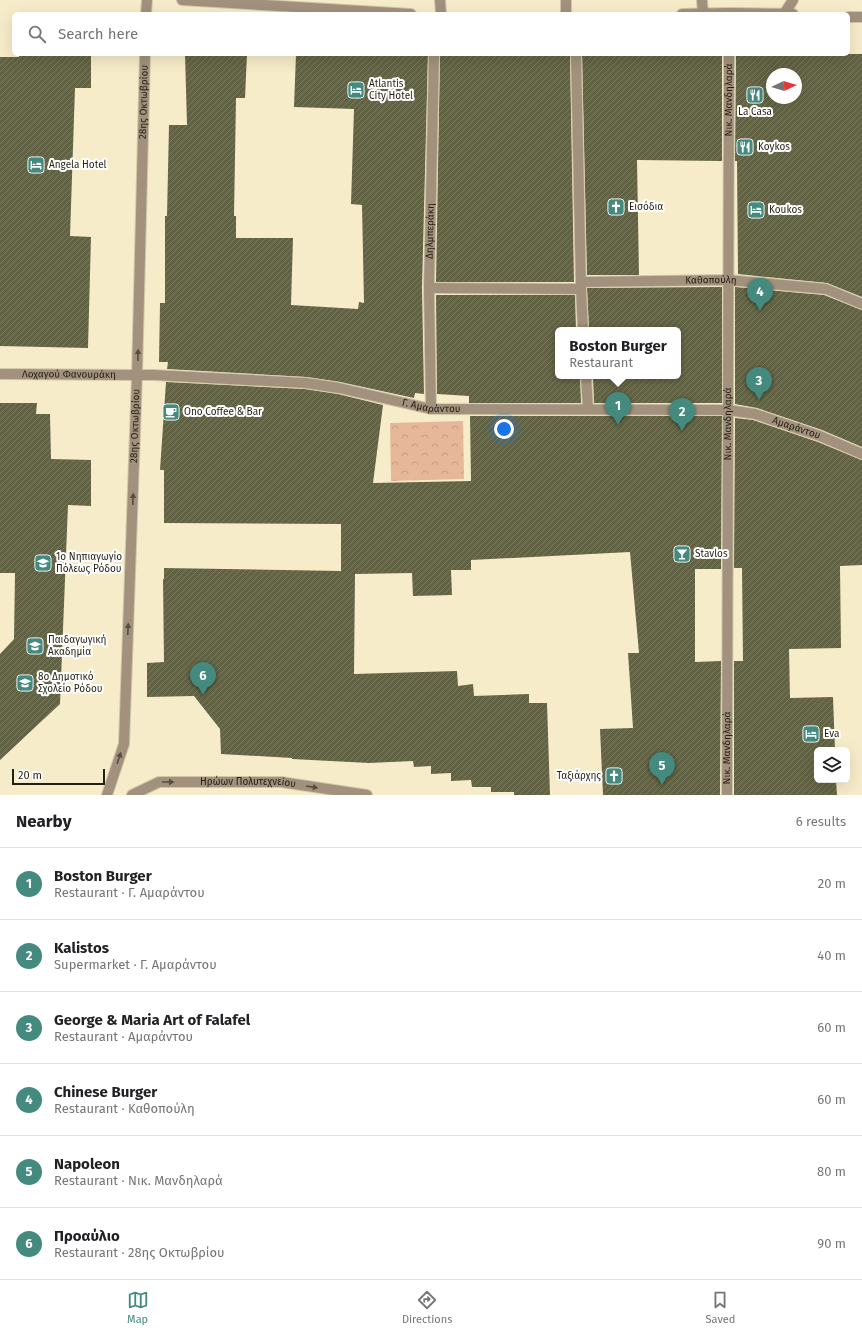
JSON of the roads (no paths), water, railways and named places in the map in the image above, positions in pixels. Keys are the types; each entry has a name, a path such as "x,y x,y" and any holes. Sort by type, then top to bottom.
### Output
{"street":[{"path":"146,0 146,12"},
{"path":"182,0 378,12"},
{"path":"440,0 441,12"},
{"path":"566,0 566,12"},
{"path":"702,0 703,12"},
{"path":"785,12 793,0"},
{"path":"850,17 862,18"},
{"name":"28ης Οκτωβρίου","path":"107,795 124,744 137,375 145,56"},
{"name":"Δηλμπεράκη","path":"431,409 429,288 434,56"},
{"path":"576,56 583,327"},
{"name":"Νικ. Μανδηλαρά","path":"727,795 729,56"},
{"name":"Καθοπούλη","path":"429,288 728,280 826,289 862,304"},
{"name":"Λοχαγού Φανουράκη","path":"0,374 137,375"},
{"name":"Γ. Αμαράντου","path":"137,375 154,374 306,384 339,388 431,409 728,410"},
{"path":"586,379 588,409"},
{"name":"Αμαράντου","path":"728,410 755,414 820,436 862,454"},
{"name":"Ηρώων Πολυτεχνείου","path":"132,795 159,782 280,782 367,795"}],"place":[{"name":"Atlantis City Hotel","path":"356,90"},
{"name":"La Casa","path":"755,95"},
{"name":"Koykos","path":"745,147"},
{"name":"Angela Hotel","path":"36,165"},
{"name":"Εισόδια","path":"616,207"},
{"name":"Koukos","path":"756,210"},
{"name":"Chinese Burger","path":"760,311"},
{"name":"George & Maria Art of Falafel","path":"759,400"},
{"name":"Ono Coffee & Bar","path":"171,412"},
{"name":"Boston Burger","path":"618,425"},
{"name":"Kalistos","path":"682,431"},
{"name":"Stavlos","path":"682,554"},
{"name":"1ο Νηπιαγωγίο Πόλεως Ρόδου","path":"43,563"},
{"name":"Παιδαγωγική Ακαδημία","path":"35,646"},
{"name":"8ο Δημοτικό Σχολείο Ρόδου","path":"25,683"},
{"name":"Προαύλιο","path":"203,695"},
{"name":"Eva","path":"811,734"},
{"name":"Ταξιάρχης","path":"614,776"},
{"name":"Napoleon","path":"662,785"}]}
